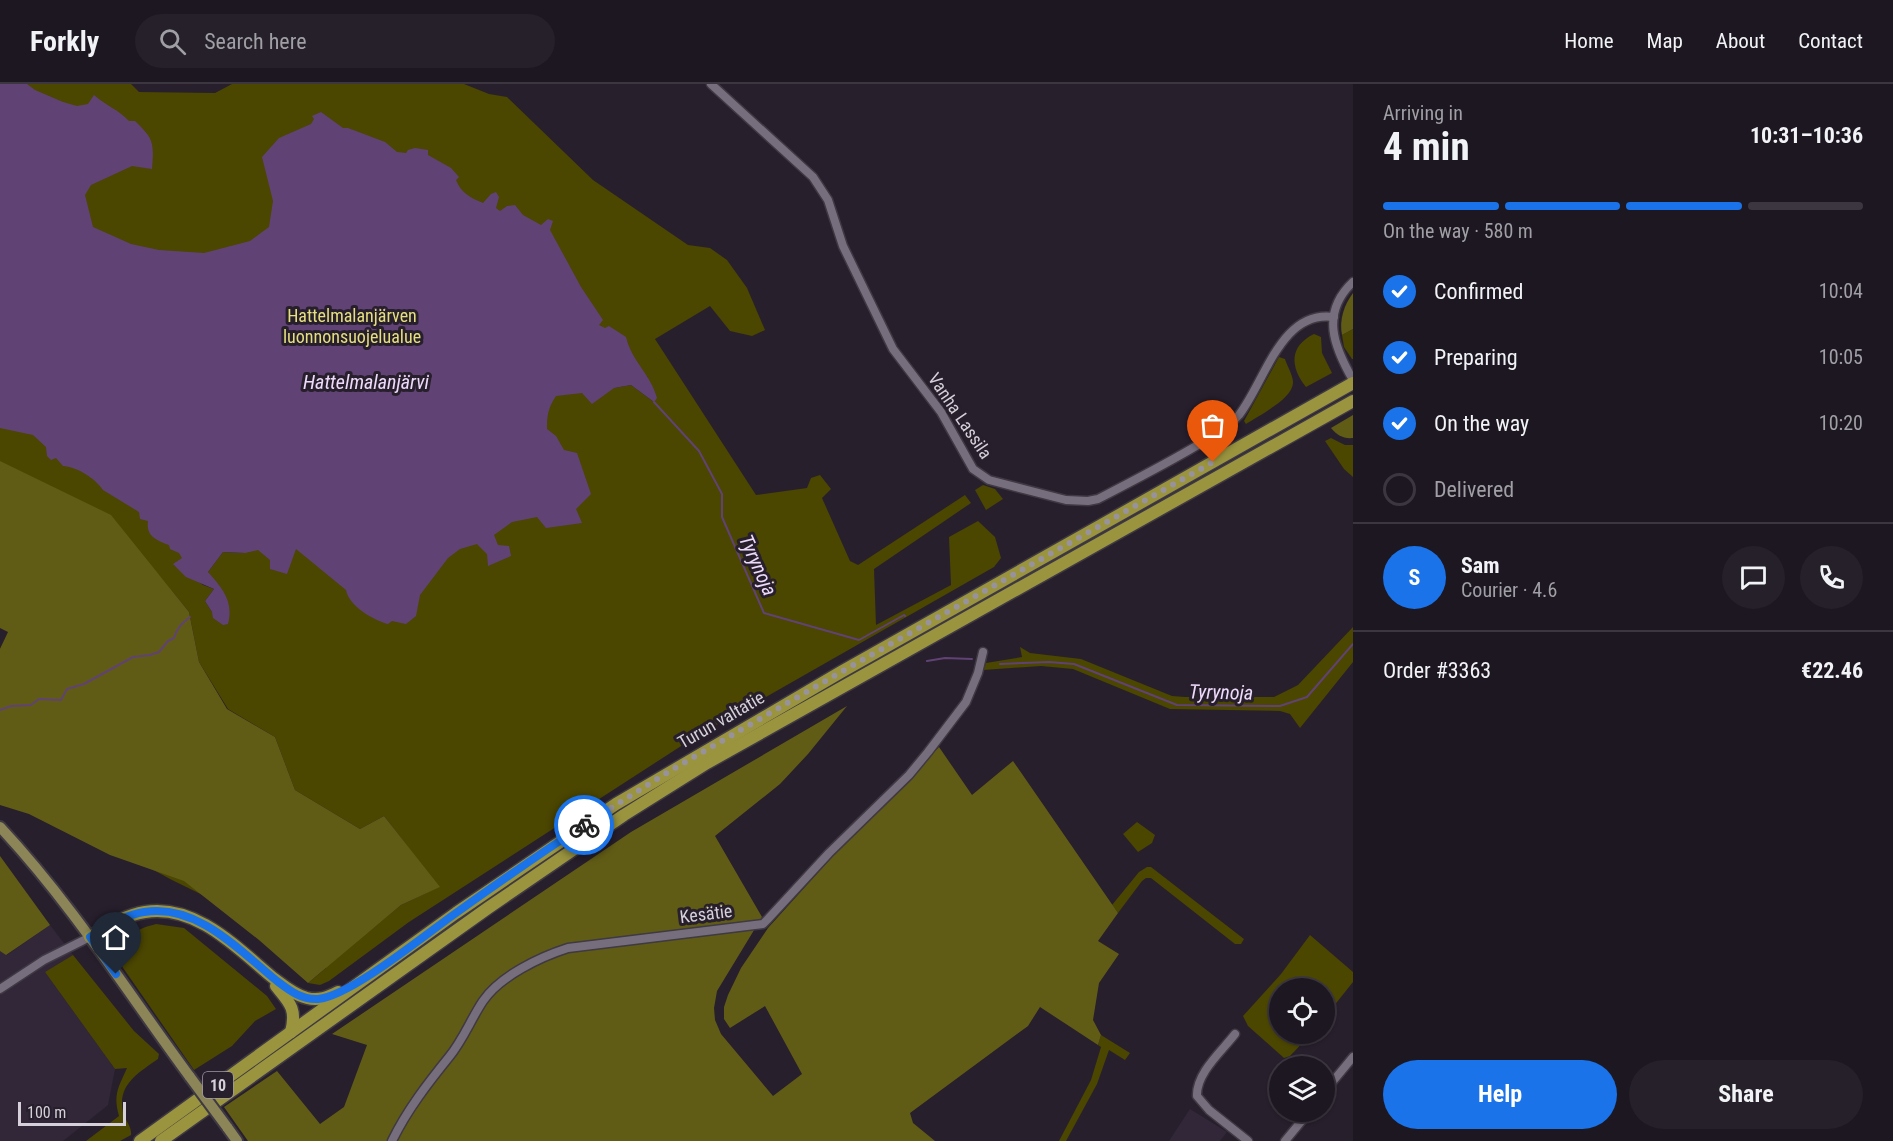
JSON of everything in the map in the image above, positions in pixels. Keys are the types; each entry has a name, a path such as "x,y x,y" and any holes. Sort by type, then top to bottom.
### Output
{"highway":[{"name":"Turun valtatie","path":"140,1141 565,837 668,772 1353,382"},
{"name":"Turun valtatie","path":"163,1141 508,894 624,815 707,763 1353,401"},
{"path":"90,937 114,923 143,912 176,913 196,920 223,937 298,995 314,999 328,997 369,976"},
{"path":"259,966 291,1004 294,1016 291,1032"}],"main road":[{"path":"0,827 51,885 237,1141"}],"street":[{"name":"Vanha Lassila","path":"711,84 819,185 828,200 843,246 892,349 941,412 973,470 989,480 1066,501 1098,499 1220,432 1241,412 1281,344 1292,330 1314,317 1334,317"},
{"path":"1353,282 1341,296 1334,317 1334,341 1353,382"},
{"name":"Kesätie","path":"392,1141 418,1097 455,1049 484,999 496,987 527,966 568,948 759,924 767,921 829,853 909,775 928,752 966,702 978,673 983,652"},
{"path":"0,989 44,960 90,937"},
{"path":"1234,1034 1206,1071 1199,1083 1197,1096 1209,1110 1248,1141"},
{"path":"1335,1078 1353,1056"},
{"path":"1285,1141 1301,1122"}],"shaded area":[{"path":"1353,293 1353,329 1342,335 1343,313"},
{"path":"1353,415 1353,438 1340,436 1331,428"},
{"path":"0,461 111,515 189,612 199,662 227,709 275,737 295,790 360,829 384,816 440,887 401,905 308,983 259,940 184,881 110,855 29,814 0,805 0,649 8,632 0,628"},
{"path":"847,706 780,784 715,836 762,917 717,991 714,1008 715,1020 721,1034 773,1096 802,1074 765,1006 730,1028 724,1019 724,1007 728,995 741,968 768,928 842,846 939,747 972,795 1013,761 1118,913 1098,941 1119,954 1099,983 1093,1020 1101,1035 1098,1045 1040,1007 1028,1026 910,1113 913,1123 935,1141 248,1141 224,1107 277,1071 320,1124 344,1107 367,1045 332,1034 631,832"},
{"path":"0,856 50,925 6,955 0,951"},
{"path":"50,925 73,955 45,972 115,1069 108,1105 63,1141 0,1141 0,951 7,955"},
{"path":"1190,1109 1227,1132 1220,1141 1169,1141"}],"green space":[{"name":"Hattelmalanjärven luonnonsuojelualue","path":"0,84 131,84 139,92 215,93 232,84 464,84 489,94 507,97 593,180 688,245 710,248 727,260 747,288 765,330 752,336 730,331 710,306 655,339 756,495 807,488 811,478 820,475 831,489 822,498 850,561 858,565 965,495 971,503 874,569 876,625 951,585 949,537 978,521 995,537 1001,558 994,567 692,739 409,922 329,981 320,985 308,983 326,968 235,911 170,879 0,785 0,649 9,632 0,618","holes":["647,376 654,402 631,385 614,388","229,535 245,553 223,552 208,572 228,624 212,612 205,601 214,589 203,585 174,565","158,574 189,612 199,662 228,709 275,737 295,790 360,829 384,816 439,887 401,905 367,933 138,585"]},
{"path":"1353,329 1352,359 1344,347 1342,335"},
{"path":"1314,334 1321,337 1322,353 1332,373 1306,387 1295,365 1296,351 1306,339"},
{"path":"1279,357 1285,359 1291,373 1292,388 1282,400 1246,424 1244,421"},
{"path":"1331,438 1345,445 1353,445 1353,477 1344,469 1325,441"},
{"path":"983,485 995,489 1003,499 986,510 975,490"},
{"path":"1353,627 1353,662 1300,728 1290,714 1280,711 1170,709 1073,669 1041,666 983,670 986,663 1022,657 1020,647 1030,653 1081,659 1172,696 1274,697 1298,685"},
{"path":"1137,822 1155,835 1152,843 1138,852 1123,834"},
{"path":"1151,867 1244,939 1241,944 1235,944 1151,878 1142,881 1118,913 1112,905 1139,872"},
{"path":"156,924 184,928 267,996 276,1009 255,1021 232,1046 194,1070 119,962 123,946 130,936"},
{"path":"1310,935 1353,972 1353,982 1335,1004 1335,978 1277,978"},
{"path":"73,955 134,1031 159,1054 158,1059 126,1087 122,1103 131,1135 120,1141 86,1141 119,1116 116,1102 117,1092 127,1068 115,1069 45,972"},
{"path":"1269,987 1269,1044 1301,1044 1290,1056 1282,1056 1248,1026 1243,1016"},
{"path":"1101,1035 1130,1053 1125,1060 1109,1050 1097,1084 1066,1141 1059,1141 1091,1080 1101,1047 1098,1045"}],"water":[{"name":"Hattelmalanjärvi","path":"0,84 27,84 35,90 77,106 88,104 94,95 129,121 135,121 146,132 153,147 152,169 132,166 91,185 85,195 93,227 131,244 159,250 204,253 250,241 269,227 273,201 262,157 279,138 311,124 314,119 312,116 321,112 343,128 385,142 397,152 406,153 415,148 428,150 428,155 451,168 459,177 456,180 458,185 471,197 483,203 496,192 499,197 496,208 500,211 507,206 515,205 523,215 541,225 548,219 553,221 550,230 581,287 603,320 599,325 605,328 609,326 626,337 632,354 650,381 657,398 654,402 631,385 614,388 592,404 582,393 556,396 553,400 548,412 547,429 556,436 564,450 577,453 591,494 576,509 582,523 546,528 537,517 512,522 494,535 498,545 509,546 511,556 488,566 487,554 477,544 460,549 448,558 420,595 416,616 406,624 392,621 388,624 362,612 352,602 346,590 296,549 287,574 270,569 270,560 258,550 245,553 223,552 208,572 222,589 228,602 228,624 223,625 213,618 205,601 214,589 186,577 173,564 182,558 179,553 150,534 148,521 140,519 139,512 103,490 85,474 74,468 63,466 56,458 51,460 47,456 46,447 33,435 0,428"}],"waterway":[{"name":"Tyrynoja","path":"654,402 699,451 722,494 722,517 764,613 859,640 905,616"},
{"path":"0,710 11,706 31,705 39,699 61,700 67,689 84,684 133,657 159,652 168,641 174,638 176,631 190,617"},
{"name":"Tyrynoja","path":"1000,664 1049,662 1074,664 1177,705 1280,706 1307,697 1353,644"},
{"path":"927,661 945,658 972,659"}],"way so far":[{"path":"584,825 668,772 841,672 1213,462"}],"route":[{"path":"116,974 90,937 129,916 161,911 196,920 233,944 298,995 314,999 328,997 369,976 584,825"}]}
